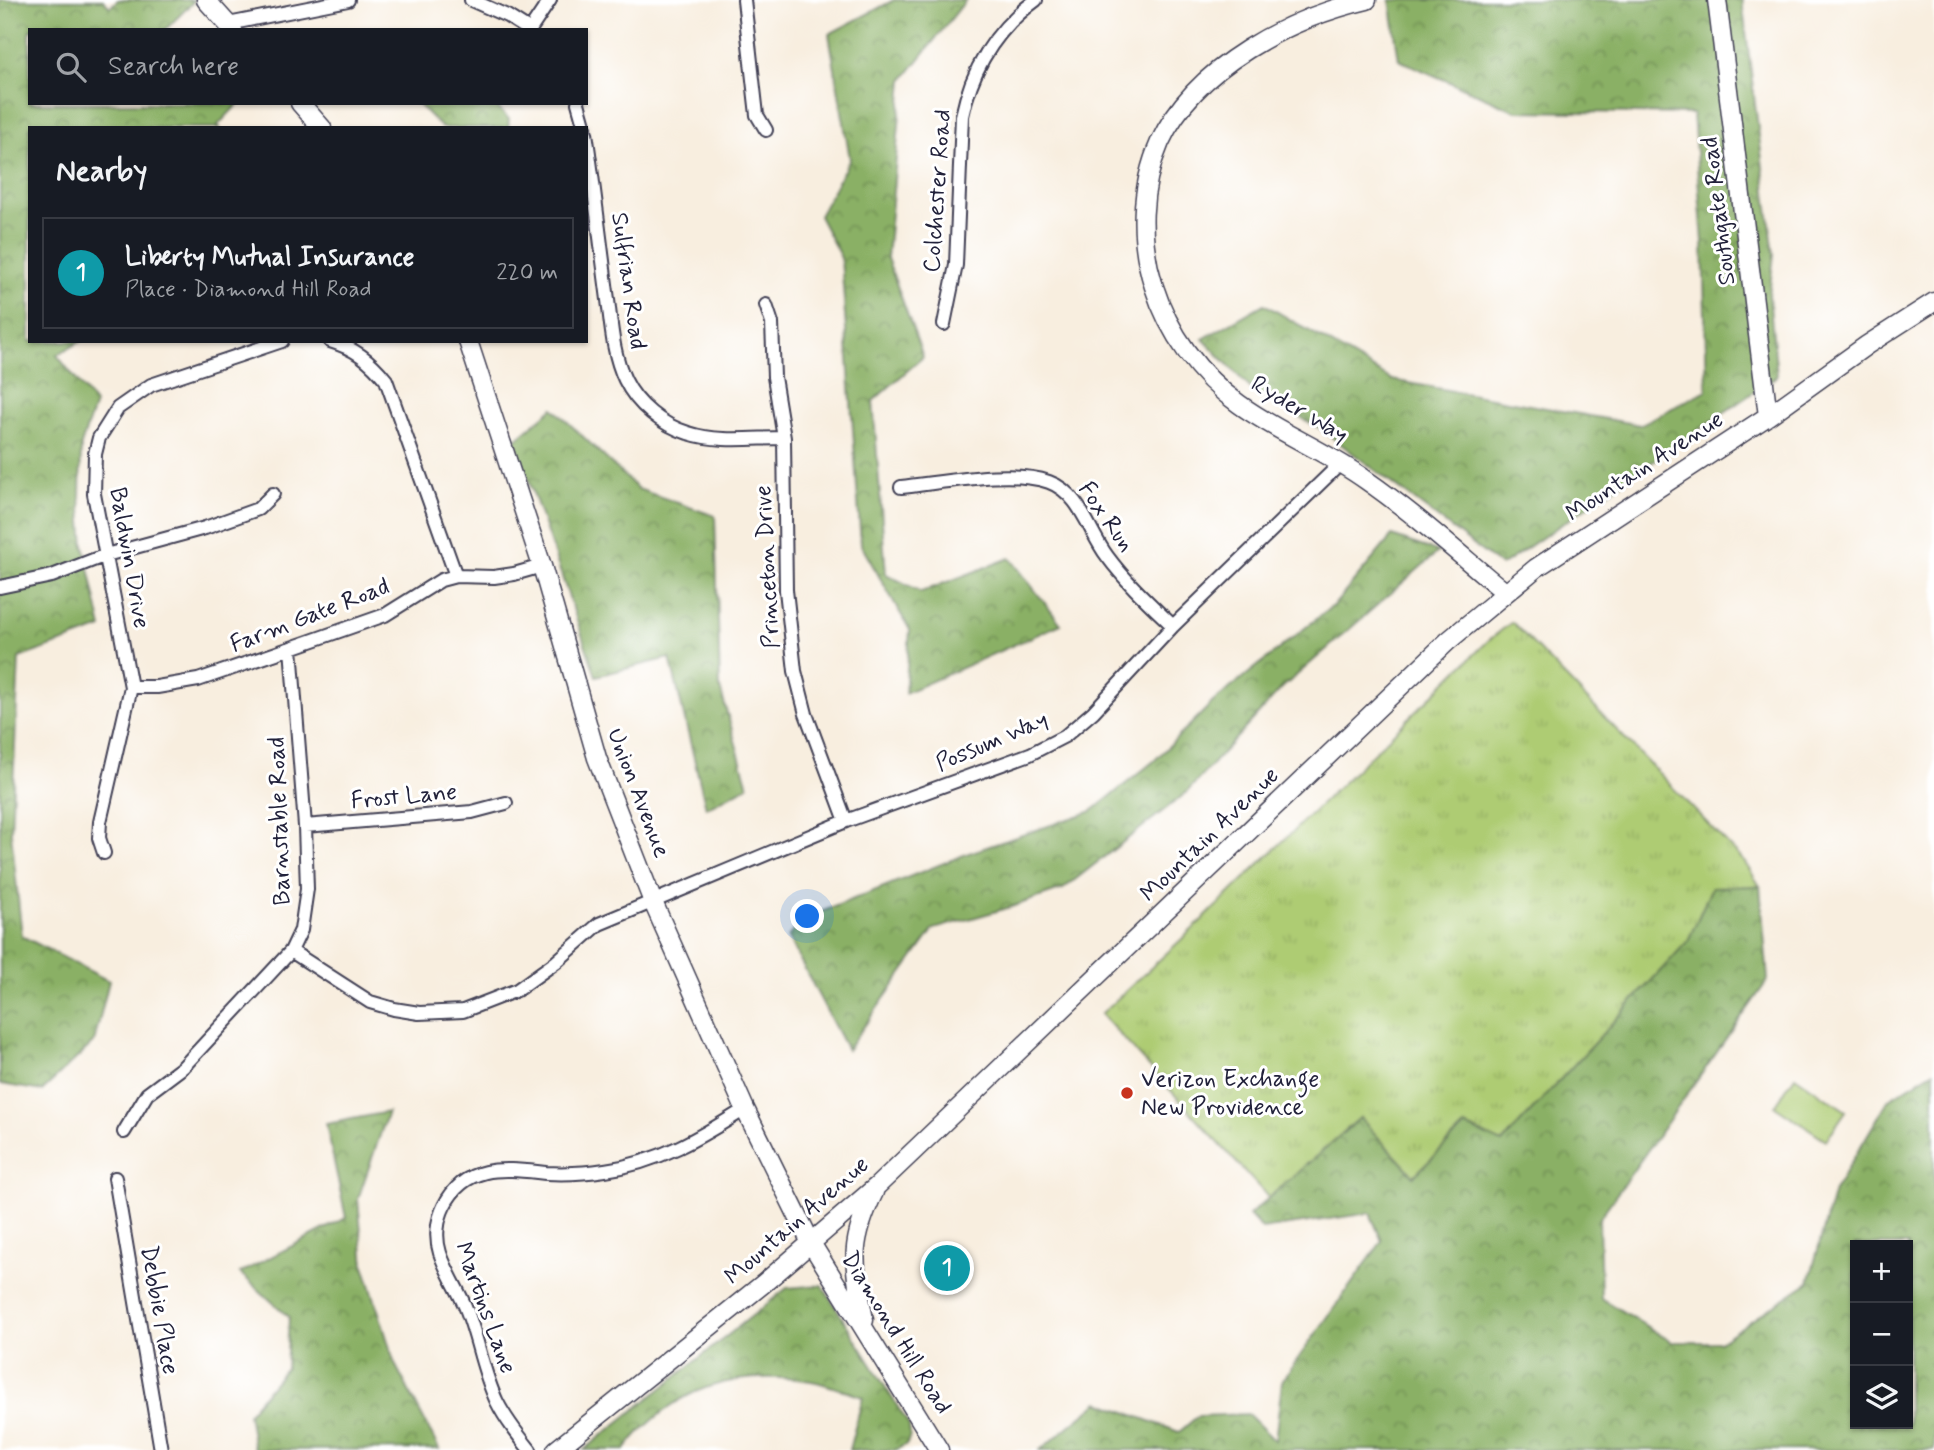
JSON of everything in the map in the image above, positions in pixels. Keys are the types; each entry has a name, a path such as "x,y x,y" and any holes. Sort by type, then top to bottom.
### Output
{"main road":[{"path":"206,0 230,27"},
{"name":"Ryder Way","path":"1367,0 1303,21 1252,48 1203,83 1173,119 1155,154 1144,198 1142,221 1146,266 1173,330 1200,368 1237,403 1340,464 1395,502 1506,593"},
{"name":"Southgate Road","path":"1717,0 1768,416"},
{"path":"302,105 320,126"},
{"name":"Mountain Avenue","path":"556,1450 763,1284 877,1186 1448,641 1536,568 1768,416 1867,345 1934,302"},
{"name":"Union Avenue","path":"469,343 541,566 597,758 653,902 745,1109 811,1243"},
{"path":"866,1331 854,1264 862,1216 877,1186"},
{"name":"Diamond Hill Road","path":"811,1243 939,1450"}],"street":[{"path":"230,27 348,0"},
{"path":"471,0 527,28"},
{"path":"531,28 550,0"},
{"path":"744,0 757,115 766,130"},
{"name":"Colchester Road","path":"944,324 956,265 961,116 965,98 979,65 999,34 1036,0"},
{"path":"579,105 584,126"},
{"name":"Sulfrian Road","path":"588,148 614,344 621,371 635,397 667,424 689,433 714,438 784,438"},
{"name":"Princeton Drive","path":"766,305 772,323 774,377 784,438 786,590 795,671 806,714 846,821"},
{"name":"Baldwin Drive","path":"104,853 99,838 100,822 131,687 97,514 93,474 99,438 118,408 151,385 276,343"},
{"path":"335,343 359,353 374,364 386,380 456,576"},
{"name":"Possum Way","path":"290,951 370,1002 419,1013 463,1011 517,990 556,962 599,923 846,821 1030,754 1065,736 1093,712 1172,626 1340,464"},
{"name":"Fox Run","path":"901,487 1005,476 1033,477 1062,488 1084,517 1106,555 1172,626"},
{"path":"0,587 52,576 106,555 205,528 258,509 273,494"},
{"name":"Farm Gate Road","path":"131,687 157,687 198,680 385,615 442,580 456,576 521,573 541,566"},
{"name":"Barnstable Road","path":"124,1132 147,1094 183,1067 290,951 301,930 306,908 305,826 291,648"},
{"name":"Frost Lane","path":"305,826 472,813 506,803"},
{"name":"Martins Lane","path":"530,1450 509,1424 496,1400 468,1314 440,1252 439,1217 445,1203 471,1178 498,1169 578,1173 635,1164 689,1143 745,1109"},
{"name":"Debbie Place","path":"115,1178 161,1450"}],"green space":[{"path":"0,0 103,0 110,7 118,0 195,0 167,28 28,28 28,105 237,105 219,126 28,126 28,343 78,343 57,355 95,404 81,445 80,497 84,545 102,628 19,658 11,832 22,936 109,981 94,1042 42,1091 0,1084"},
{"path":"894,0 966,0 903,80 887,258 923,357 873,401 886,574 921,592 1010,558 1061,624 905,693 910,630 861,545 841,258 819,216 850,159 829,34"},
{"path":"1390,0 1742,0 1774,255 1769,294 1777,376 1501,566 1321,429 1252,390 1203,339 1264,304 1392,380 1640,425 1707,390 1703,242 1693,114 1516,111 1399,60"},
{"path":"419,105 495,105 509,119 508,126 440,126"},
{"path":"553,408 638,489 715,516 720,688 748,786 706,808 670,658 596,676 515,440"},
{"path":"1392,536 1438,552 1282,688 1186,793 1063,889 934,929 847,1050 788,937 803,919 969,853 1092,811 1154,761 1213,702 1336,603"},
{"path":"1512,622 1743,860 1760,886 1712,887 1688,941 1502,1143 1465,1126 1414,1176 1360,1118 1269,1198 1101,1014 1197,925 1489,640"},
{"path":"1760,886 1768,980 1599,1219 1601,1298 1672,1342 1719,1342 1809,1282 1834,1191 1889,1099 1934,1071 1934,1450 1040,1450 1099,1402 1179,1432 1198,1416 1248,1414 1275,1441 1282,1381 1382,1241 1370,1213 1262,1229 1249,1215 1360,1118 1414,1176 1465,1126 1502,1143 1688,941 1712,887"},
{"path":"1795,1076 1846,1111 1826,1140 1775,1106"},
{"path":"388,1112 358,1199 364,1265 395,1364 439,1449 254,1450 248,1413 286,1368 289,1317 240,1273 346,1218 326,1124"},
{"path":"822,1285 909,1425 907,1444 895,1450 849,1450 863,1397 811,1381 770,1378 730,1382 693,1393 659,1415 625,1450 584,1450 787,1288"}],"place":[{"name":"Verizon Exchange New Providence","path":"1127,1093"},
{"name":"Liberty Mutual Insurance","path":"947,1268"}]}
